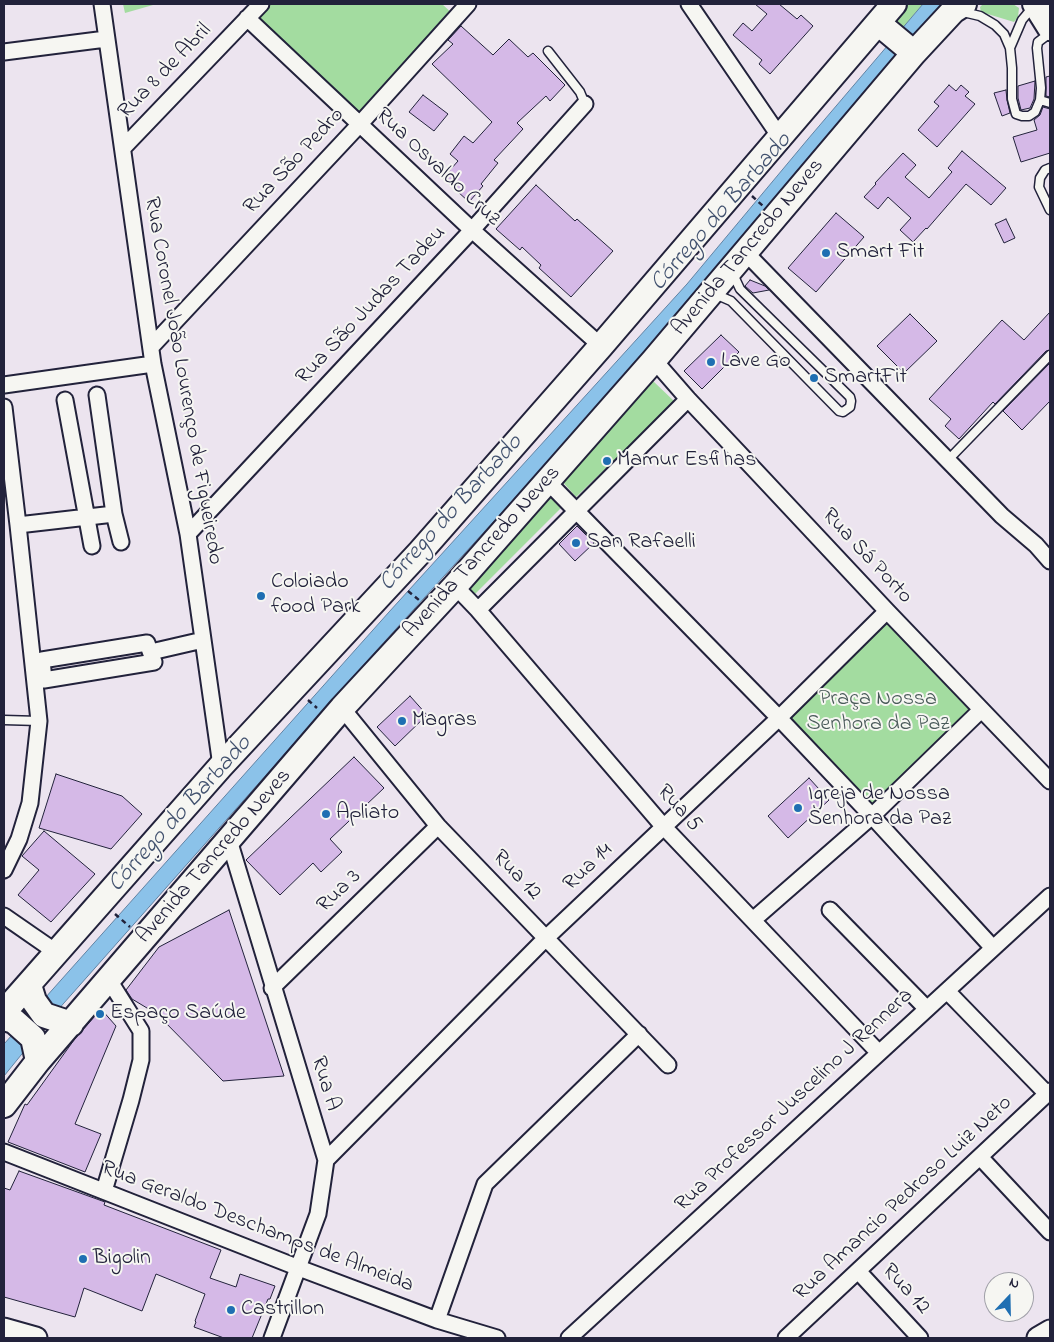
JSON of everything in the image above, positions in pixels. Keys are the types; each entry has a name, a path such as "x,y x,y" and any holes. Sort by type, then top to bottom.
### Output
{"main road":[{"path":"38,1061 33,1038 7,1017 36,1000 56,952 221,766 420,552 740,186 780,137 881,26 894,4"},
{"path":"1035,4 1050,28"},
{"name":"Avenida Tancredo Neves","path":"4,1104 38,1061 229,840 332,710 455,586 548,482 654,360 911,51 959,8"},
{"path":"881,26 911,51"},
{"path":"36,1000 71,1024"},
{"path":"4,1329 36,1338"},
{"path":"1038,1338 1050,1331"}],"street":[{"name":"Rua Coronel João Lourenço de Figueiredo","path":"102,4 153,364 188,534 221,766"},
{"name":"Rua 8 de Abril","path":"123,148 261,4"},
{"path":"689,4 780,137"},
{"name":"Rua São Pedro","path":"151,347 359,125 461,6"},
{"name":"Rua Osvaldo Cruz","path":"247,18 472,230 601,346"},
{"path":"4,52 106,39"},
{"name":"Rua São Judas Tadeu","path":"188,534 472,230 584,104"},
{"path":"738,260 948,460 1002,516 1036,545 1050,561"},
{"name":"Rua Sá Porto","path":"654,360 688,400 981,710 1050,780"},
{"path":"4,385 153,364"},
{"path":"97,394 114,514 121,542"},
{"path":"65,400 92,546"},
{"path":"478,610 575,510 688,400"},
{"path":"4,407 39,722 30,803 19,839 4,870"},
{"path":"548,482 779,718 993,948"},
{"path":"18,525 114,514"},
{"name":"Rua 5","path":"455,586 478,610 663,826 879,1053"},
{"name":"Rua 14","path":"326,1160 546,938 779,718 887,611"},
{"path":"151,652 203,640"},
{"path":"147,643 151,652 154,662 44,680 42,660 147,643"},
{"name":"Rua 12","path":"332,710 438,826 668,1065"},
{"path":"753,920 872,816 981,710"},
{"name":"Rua 3","path":"272,988 438,826"},
{"name":"Rua A","path":"229,840 272,988 326,1160 318,1214 272,1338"},
{"name":"Rua Professor Juscelino J Rennera","path":"569,1338 1050,896"},
{"path":"830,910 927,1009"},
{"path":"4,916 56,952"},
{"path":"104,1191 131,1100 140,1060 141,1040 141,1031 109,980"},
{"path":"947,991 1049,1093"},
{"path":"437,1320 485,1184 640,1034"},
{"name":"Rua Amancio Pedroso Luiz Neto","path":"786,1338 1049,1093"},
{"name":"Rua Geraldo Deschamps de Almeida","path":"4,1152 299,1268 437,1320 497,1338"},
{"path":"980,1157 1050,1232"},
{"name":"Rua 12","path":"858,1271 920,1338"}],"lane":[{"path":"1010,48 1022,20 1035,4"},
{"path":"959,8 980,16 995,25 1004,34 1010,48 1012,99 1016,114 1022,116 1028,116 1035,112 1040,100 1041,88 1037,48 1038,42 1050,33"},
{"path":"548,51 580,92 584,104"},
{"path":"1040,100 1050,103"},
{"path":"1050,168 1044,170 1040,178 1039,187 1050,210"},
{"path":"710,293 731,300 839,412 843,412 850,407 852,401 850,397 740,289 738,260"},
{"path":"948,460 1050,355"},
{"path":"4,720 39,722"}],"path":[{"path":"405,588 421,602"},
{"path":"305,698 332,710"},
{"path":"118,916 134,930"}],"green space":[{"path":"123,4 152,4 153,5 125,13"},
{"path":"271,4 442,4 454,15 360,117 256,21"},
{"path":"906,4 923,4 908,22 920,44 894,21"},
{"path":"983,4 1013,4 1019,8 1018,17 1014,22 981,12 980,7"},
{"path":"653,381 675,402 576,497 561,480"},
{"path":"548,486 564,505 473,596 463,585"},
{"name":"Praça Nossa Senhora da Paz","path":"887,618 974,708 870,808 782,717"}],"water":[{"path":"923,4 948,4 632,369 375,652 56,1012 4,1076 4,1044 389,612 687,284"}],"building":[{"path":"755,4 779,4 797,19 801,15 813,26 770,74 759,64 762,60 733,35 743,23 752,31 767,14"},
{"path":"461,26 493,55 509,39 528,57 533,53 565,85 550,101 546,96 517,123 523,129 494,160 498,163 481,184 483,186 469,202 443,178 458,161 450,154 464,136 473,143 492,122 432,64 453,44 448,40"},
{"path":"1050,76 1050,97 1046,96 1046,77"},
{"path":"1035,81 1034,99 1030,108 1021,110 1018,86"},
{"path":"949,85 956,91 961,85 969,92 965,96 975,104 937,147 918,130 939,106 934,102"},
{"path":"1006,90 1010,113 1002,116 994,93"},
{"path":"423,95 448,114 434,131 409,112"},
{"path":"1043,107 1050,109 1050,153 1021,162 1013,137 1037,130 1034,120 1040,115"},
{"path":"962,151 1006,188 991,205 966,184 927,229 913,242 900,230 911,218 888,197 878,209 864,197 903,153 916,165 905,177 929,198 952,172 948,168"},
{"path":"536,185 575,221 577,219 613,251 571,297 539,268 541,265 522,247 520,250 496,229"},
{"name":"Smart Fit","path":"836,213 864,237 816,292 788,268"},
{"path":"1006,219 1015,238 1004,243 995,224"},
{"path":"750,280 765,286 769,290 753,293 745,286"},
{"path":"1050,312 1050,350 1046,351 995,404 993,402 959,439 945,426 951,419 929,399 1002,320 1024,340"},
{"path":"910,314 937,341 904,373 877,346"},
{"name":"Lave Go","path":"721,335 739,352 702,389 684,371"},
{"path":"1050,363 1050,401 1022,430 1003,411"},
{"name":"San Rafaelli","path":"577,526 594,543 575,561 559,544"},
{"name":"Magras","path":"410,696 427,715 395,746 377,727"},
{"name":"Apliato","path":"354,757 384,788 330,839 342,852 321,872 313,863 280,895 246,860"},
{"path":"56,774 122,796 142,814 111,849 39,828"},
{"name":"Igreja de Nossa Senhora da Paz","path":"809,778 829,800 788,838 768,816"},
{"path":"44,831 95,874 51,922 18,895 39,870 22,856"},
{"path":"229,910 284,1076 223,1081 157,1014 132,999 126,990 159,947"},
{"path":"101,1009 116,1026 75,1124 101,1134 85,1172 8,1142 25,1104 27,1105 74,1040"},
{"name":"Bigolin","path":"19,1171 105,1202 104,1205 221,1250 210,1278 236,1287 240,1274 275,1286 252,1338 224,1338 194,1327 205,1294 156,1274 142,1311 84,1288 75,1317 4,1297 4,1188 10,1190"}],"place":[{"name":"Smart Fit","path":"826,253"},
{"name":"Lave Go","path":"711,362"},
{"name":"SmartFit","path":"814,378"},
{"name":"Mamur Esfihas","path":"607,461"},
{"name":"San Rafaelli","path":"576,543"},
{"name":"Coloiado food Park","path":"261,596"},
{"name":"Magras","path":"402,721"},
{"name":"Igreja de Nossa Senhora da Paz","path":"798,808"},
{"name":"Apliato","path":"326,814"},
{"name":"Espaço Saúde","path":"100,1014"},
{"name":"Bigolin","path":"83,1259"},
{"name":"Castrillon","path":"231,1310"}],"water label":[{"name":"Córrego do Barbado","path":"722,213"},
{"name":"Córrego do Barbado","path":"452,514"},
{"name":"Córrego do Barbado","path":"181,815"}]}
